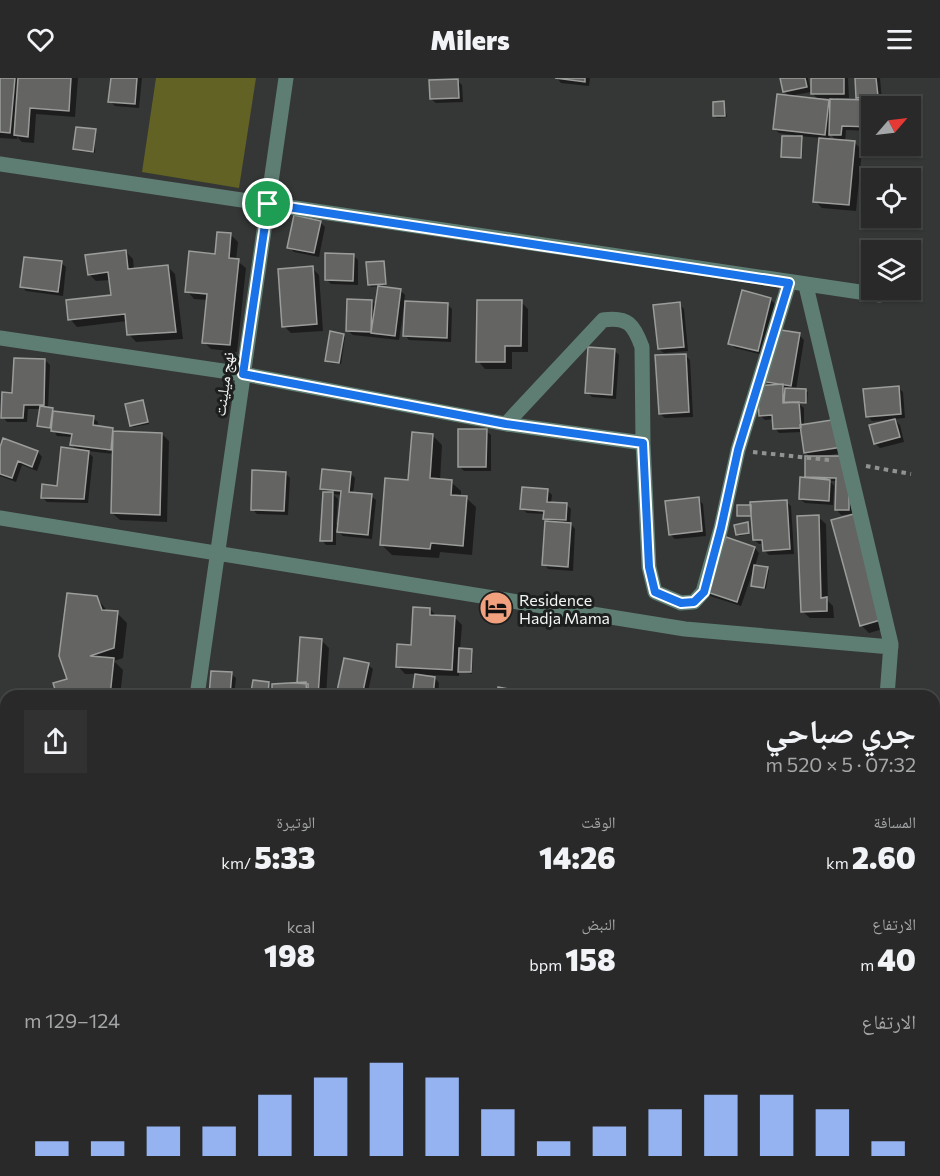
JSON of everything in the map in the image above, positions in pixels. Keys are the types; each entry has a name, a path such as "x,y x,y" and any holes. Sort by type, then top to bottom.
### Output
{"street":[{"name":"نهج ميلينت","path":"198,690 286,78"},
{"path":"0,164 861,293"},
{"path":"506,424 583,339 603,321 618,318 628,322 637,333 642,347 643,443 649,567 655,592 681,603 694,602 704,592 738,450 789,283"},
{"path":"806,286 891,647 887,690"},
{"path":"0,338 243,374 506,424 643,443"},
{"path":"0,518 685,629 891,647"}],"path":[{"path":"738,450 848,462 911,474"}],"shaded area":[{"path":"156,78 256,78 239,188 142,172"}],"building":[{"path":"0,78 15,78 10,133 0,132"},
{"path":"18,78 71,78 69,111 30,108 28,137 14,135"},
{"path":"111,78 137,78 135,104 108,102"},
{"path":"555,78 585,78 585,82"},
{"path":"780,78 805,78 807,87 783,92"},
{"path":"811,78 844,78 844,94 811,94"},
{"path":"855,78 876,78 878,96 856,98"},
{"path":"458,79 459,98 430,99 429,80"},
{"path":"777,94 829,100 825,135 773,129"},
{"path":"830,99 861,100 861,127 842,126 841,135 829,135"},
{"path":"724,101 725,116 713,116 713,102"},
{"path":"76,127 96,129 93,152 73,149"},
{"path":"782,136 802,136 801,158 781,157"},
{"path":"819,138 855,141 849,205 813,202"},
{"path":"294,215 321,221 314,253 287,248"},
{"path":"217,232 231,233 229,258 239,259 230,345 202,343 207,294 185,292 189,251 215,254"},
{"path":"126,250 128,269 168,265 176,332 127,335 125,314 68,320 66,300 111,295 108,272 88,275 85,255"},
{"path":"325,253 354,254 353,281 325,280"},
{"path":"24,257 62,261 58,292 20,287"},
{"path":"384,261 386,284 368,285 366,262"},
{"path":"313,266 317,324 282,327 278,269"},
{"path":"378,286 401,289 395,336 371,333"},
{"path":"742,290 771,298 758,351 728,344"},
{"path":"347,299 372,300 371,332 346,331"},
{"path":"477,300 522,300 521,346 505,346 505,362 476,362"},
{"path":"405,301 448,303 447,338 403,336"},
{"path":"680,302 684,347 658,349 653,305"},
{"path":"774,329 800,333 791,386 766,382"},
{"path":"330,331 344,334 339,363 325,361"},
{"path":"588,347 615,349 612,395 585,393"},
{"path":"686,354 689,412 659,414 655,355"},
{"path":"14,358 45,359 44,405 24,405 23,418 1,418 2,392 12,393"},
{"path":"783,384 783,403 799,402 801,428 773,429 772,415 759,416 757,386"},
{"path":"899,386 901,414 866,417 863,389"},
{"path":"785,388 806,389 806,403 784,402"},
{"path":"143,400 148,422 130,426 125,404"},
{"path":"40,406 53,408 50,428 37,426"},
{"path":"53,411 94,416 93,425 113,428 111,450 70,445 72,434 51,431"},
{"path":"838,419 842,447 804,453 800,425"},
{"path":"895,419 900,437 874,444 869,425"},
{"path":"458,429 487,429 486,467 458,467"},
{"path":"113,431 162,433 160,515 111,513"},
{"path":"412,432 433,434 430,478 452,480 451,495 467,496 463,546 431,543 430,549 380,545 385,478 408,480"},
{"path":"3,438 38,451 32,467 18,461 12,478 0,474 0,447"},
{"path":"61,447 89,451 84,499 41,498 42,484 57,486"},
{"path":"805,456 849,456 849,510 835,510 836,478 805,477"},
{"path":"322,469 351,472 349,492 372,494 368,535 337,532 341,491 320,489"},
{"path":"252,470 286,472 284,511 251,510"},
{"path":"800,477 830,480 829,501 799,499"},
{"path":"522,487 548,489 547,502 567,503 566,520 543,519 544,511 520,509"},
{"path":"323,492 333,492 332,541 320,541"},
{"path":"699,497 702,531 669,535 665,501"},
{"path":"787,500 790,549 763,551 762,540 753,540 750,502"},
{"path":"737,505 751,505 751,516 737,516"},
{"path":"854,514 884,619 860,626 831,520"},
{"path":"819,515 821,598 827,597 827,611 801,612 797,516"},
{"path":"545,521 571,523 568,567 542,565"},
{"path":"748,522 749,533 736,535 734,525"},
{"path":"726,537 755,547 737,602 704,591"},
{"path":"754,565 768,567 764,588 751,586"},
{"path":"67,593 97,596 102,610 118,611 114,648 90,656 114,658 111,690 55,690 53,683 67,679 59,656"},
{"path":"413,607 430,608 430,615 455,616 452,670 396,667 397,644 411,645"},
{"path":"300,637 322,639 318,690 308,690 308,684 297,683"},
{"path":"459,648 472,649 471,672 458,672"},
{"path":"344,658 369,663 363,690 337,690"},
{"path":"211,671 232,672 230,690 209,690"},
{"path":"415,674 435,677 434,690 413,690"},
{"path":"253,680 269,682 268,690 251,690"},
{"path":"306,682 307,690 272,690 272,684"},
{"path":"498,687 514,690 497,690"}],"place":[{"name":"Residence Hadja Mama","path":"496,608"}],"route":[{"path":"268,204 789,283 738,450 704,592 694,602 681,603 666,599 655,592 649,567 643,443 506,424 243,374 268,204"}]}
